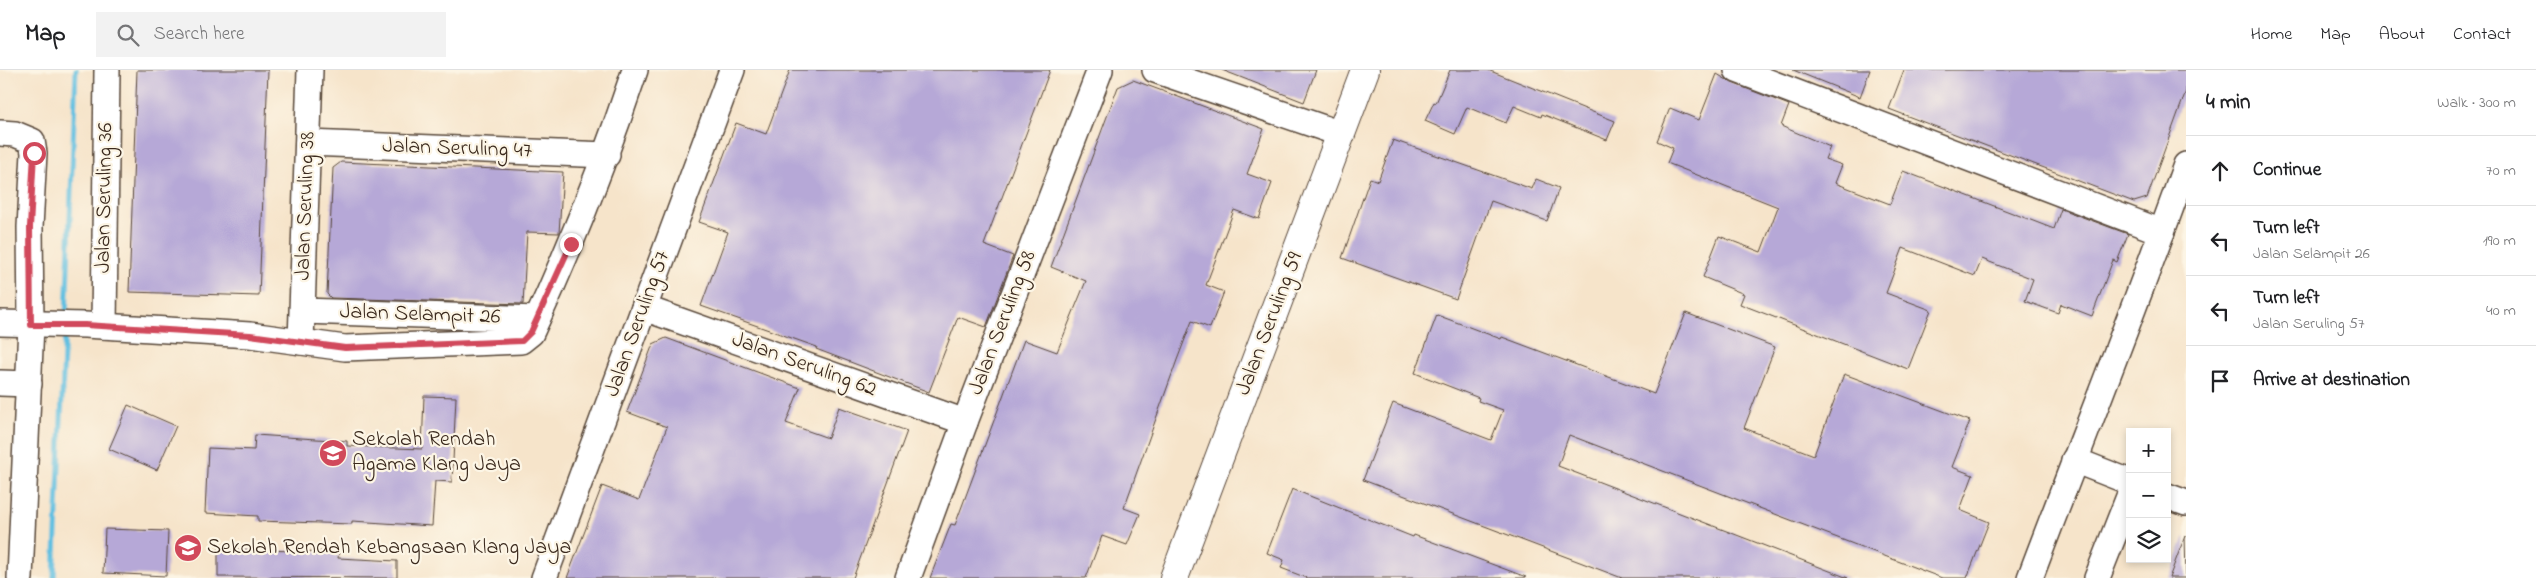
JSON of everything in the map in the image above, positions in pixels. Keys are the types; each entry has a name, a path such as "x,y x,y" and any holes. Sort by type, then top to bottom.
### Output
{"main road":[{"name":"Jalan Seruling 59","path":"1174,578 1365,70"}],"street":[{"name":"Jalan Seruling 36","path":"94,326 107,70"},
{"name":"Jalan Seruling 38","path":"301,342 310,70"},
{"path":"537,319 571,244 607,155 635,70"},
{"name":"Jalan Seruling 57","path":"544,578 732,70"},
{"name":"Jalan Seruling 58","path":"908,578 965,422 1100,70"},
{"path":"1155,70 1341,134"},
{"path":"1737,70 2162,232"},
{"path":"0,133 15,134 32,141 34,153 30,227 41,325 28,384 14,564"},
{"name":"Jalan Seruling 47","path":"308,143 607,155"},
{"path":"2030,578 2074,460 2114,363 2186,165"},
{"name":"Jalan Seruling 62","path":"644,308 965,422"},
{"name":"Jalan Selampit 26","path":"0,324 94,326 250,335 345,348 522,341 531,332 537,319 303,311"},
{"path":"0,383 28,384"},
{"path":"2074,460 2126,480"},
{"path":"2171,497 2186,503"},
{"path":"2097,578 2126,504"}],"building":[{"path":"137,70 268,70 259,296 129,292"},
{"path":"790,70 1050,70 984,245 1013,256 986,327 958,317 929,392 816,349 817,347 701,306 728,232 699,222 736,123 766,134"},
{"path":"1222,70 1316,70 1304,102"},
{"path":"1450,70 1488,70 1615,121 1607,140 1542,114 1541,117 1514,106 1506,123 1467,107 1455,134 1425,121 1434,102 1436,103"},
{"path":"1793,70 1870,70 1860,97"},
{"path":"1904,70 2186,70 2186,91 2147,198 2134,202 1889,109"},
{"path":"1717,74 1732,83 1789,105 1781,126 1830,147 1825,159 1842,165 1835,183 1890,204 1903,171 2054,229 2061,209 2128,234 2117,262 2113,260 2092,316 2061,304 2058,313 2025,301 2033,279 1982,259 1975,276 1903,248 1886,293 1931,310 1908,369 1740,304 1744,294 1703,277 1719,236 1761,252 1778,207 1667,163 1673,148 1657,141 1670,108 1699,120"},
{"path":"1133,80 1264,129 1247,174 1272,183 1259,219 1234,210 1206,285 1224,292 1210,328 1192,321 1124,508 1140,514 1127,545 1102,536 1086,578 930,578 951,524 955,525 1024,340 1057,352 1086,281 1051,267 1118,87"},
{"path":"1393,140 1532,189 1536,179 1559,188 1547,221 1491,201 1456,299 1342,258 1370,178 1378,181"},
{"path":"341,162 563,172 559,233 527,232 523,304 331,298 327,294 333,168"},
{"path":"1686,313 1775,347 1744,428 1814,455 1844,374 1970,421 1952,467 1973,475 1960,510 1989,522 1967,578 1942,578 1569,435 1558,466 1848,578 1622,578 1363,480 1393,403 1491,440 1503,410 1478,401 1479,398 1415,373 1437,315 1501,339 1502,337 1654,394"},
{"path":"666,338 800,388 786,423 828,438 839,407 907,431 853,578 567,578 602,486 639,500 667,427 627,412 653,344"},
{"path":"424,396 456,397 452,482 435,481 432,526 352,521 352,524 258,521 258,516 205,513 208,448 254,450 255,435 347,441 347,446 422,449"},
{"path":"128,405 176,426 157,470 109,449"},
{"path":"1292,489 1413,537 1414,535 1526,577 1307,578 1281,568 1284,560 1267,553"},
{"path":"105,529 168,531 166,576 103,573"},
{"path":"2185,536 2186,578 2169,578"},
{"path":"218,549 339,552 338,558 397,561 397,578 218,577"}],"waterway":[{"path":"66,317 76,70"},
{"path":"54,578 65,330"}],"place":[{"name":"Sekolah Rendah Agama Klang Jaya","path":"333,453"},
{"name":"Sekolah Rendah Kebangsaan Klang Jaya","path":"188,548"}],"route":[{"path":"34,153 30,227 31,325 85,325 250,335 345,348 522,341 531,332 571,244"}]}
